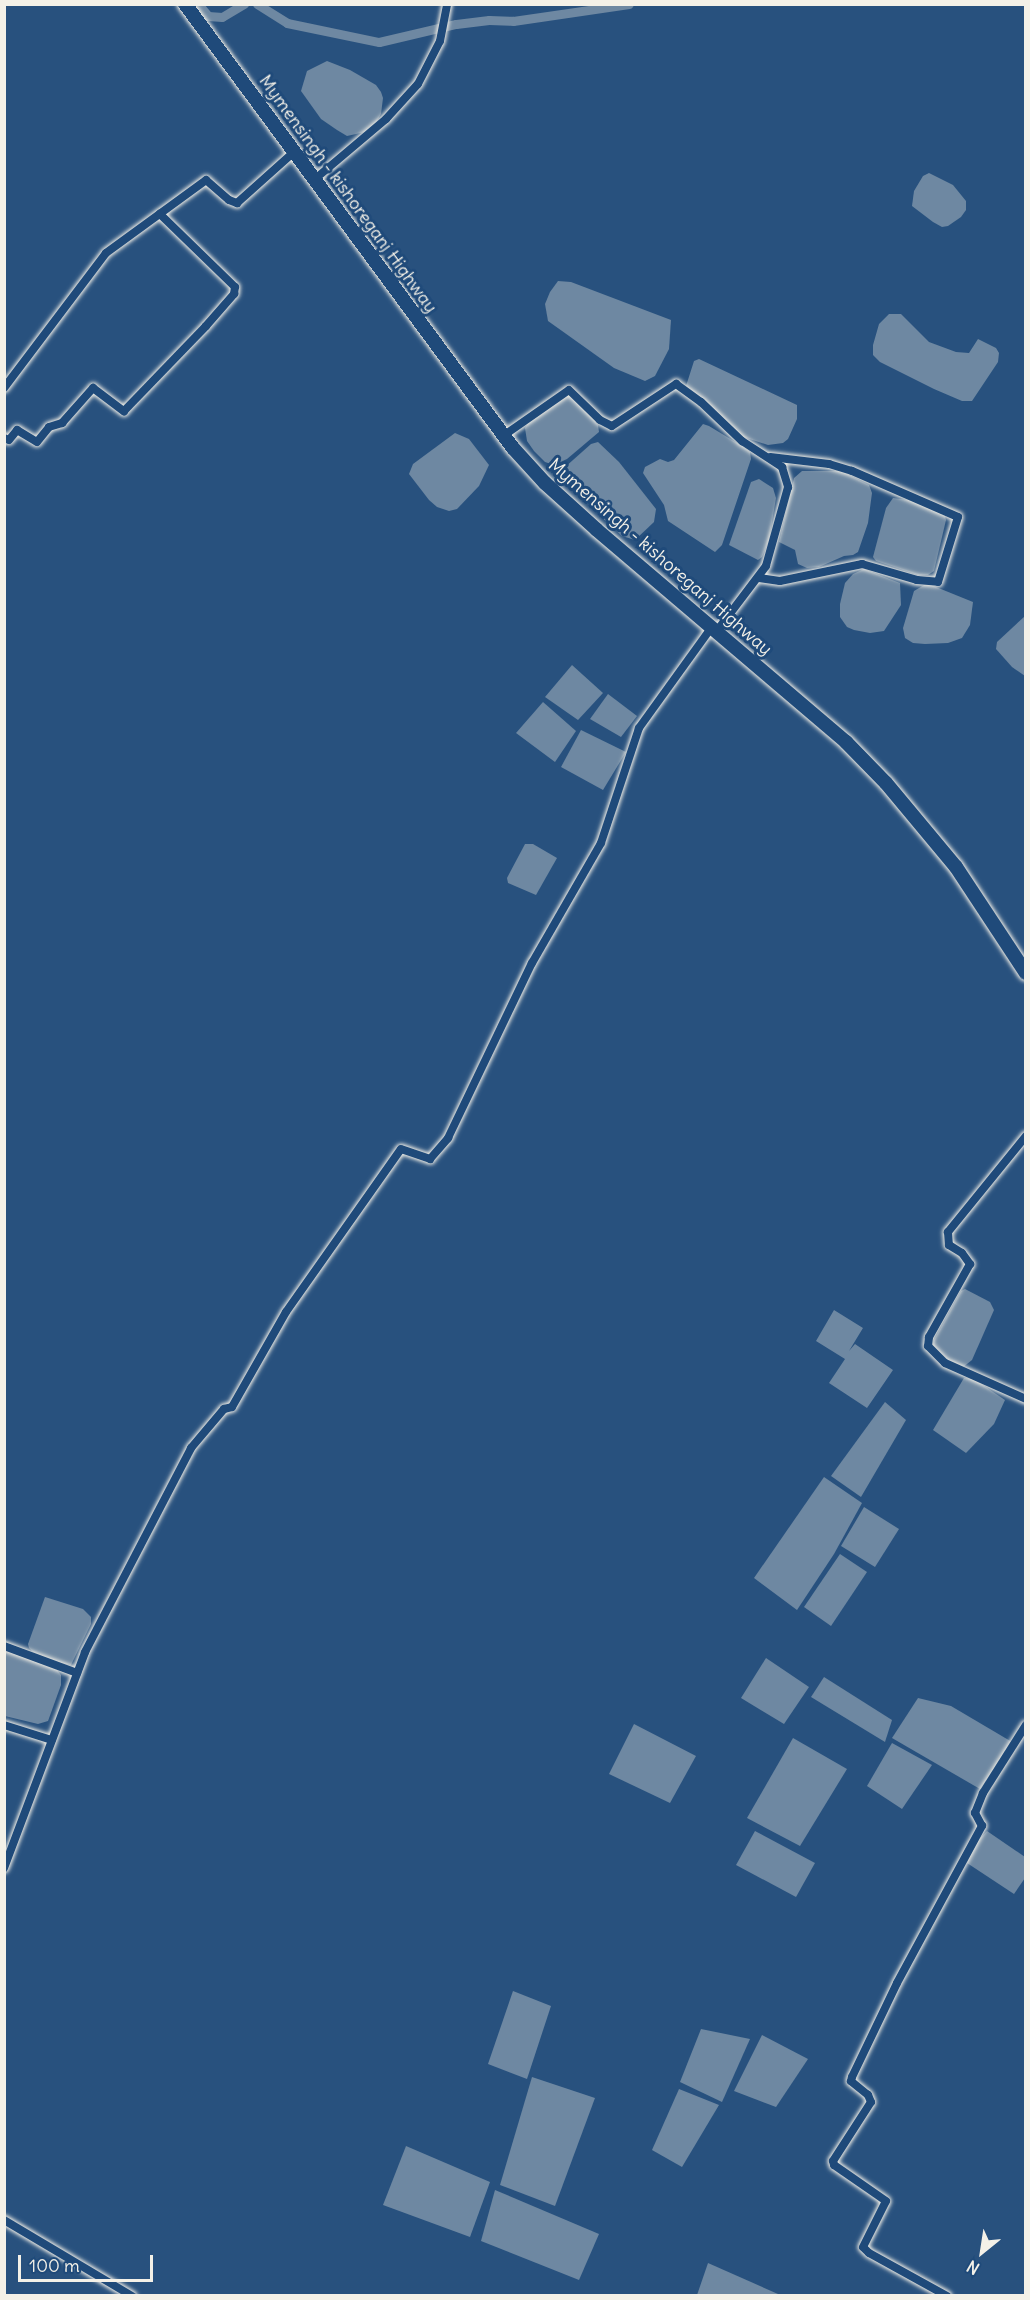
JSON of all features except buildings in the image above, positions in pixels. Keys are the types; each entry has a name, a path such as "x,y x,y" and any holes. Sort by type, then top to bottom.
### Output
{"main road":[{"name":"Mymensingh - kishoreganj Highway","path":"185,4 503,436 545,483 713,630 846,742 886,783 956,867 1026,973"}],"street":[{"path":"315,179 402,104 418,84 440,41 447,4"},
{"path":"4,388 106,253 206,180 229,200 237,202 295,151"},
{"path":"4,438 9,440 17,430 37,442 49,427 62,423 93,387 124,411 234,294 235,287 160,214"},
{"path":"4,1868 85,1652 191,1449 224,1409 232,1407 285,1312 401,1149 430,1159 448,1138 532,963 601,843 639,728 713,630 759,578 773,547 788,487 782,467 770,457 742,441 701,402 676,384 612,426 600,420 569,390 503,436"},
{"path":"759,578 780,581 862,564 916,579 938,582 958,517 936,506 912,499 852,471 829,464 770,457"},
{"path":"1026,1136 948,1232 949,1245 962,1252 970,1264 929,1337 928,1346 945,1363 1026,1399"},
{"path":"4,1646 77,1673"},
{"path":"4,1725 52,1740"},
{"path":"947,2295 868,2253 863,2247 885,2201 834,2165 833,2162 872,2102 868,2095 851,2081 852,2078 897,1983 982,1826 975,1813 983,1792 1026,1725"},
{"path":"4,2220 132,2295"}],"water":[{"path":"327,61 350,70 376,85 381,92 383,98 381,114 374,126 365,132 347,136 337,130 321,119 301,91 307,71"},
{"path":"929,173 953,185 966,201 966,210 961,217 948,226 942,227 933,222 912,206 914,191 923,176"},
{"path":"558,281 571,282 671,320 669,349 655,376 645,381 614,368 548,321 545,304"},
{"path":"889,314 901,314 929,342 956,352 969,353 978,339 996,348 999,353 998,362 972,401 962,401 934,389 880,362 873,355 873,345 879,324"},
{"path":"699,359 797,405 797,419 788,439 783,443 768,445 743,437 730,427 706,401 686,386 694,361"},
{"path":"567,395 572,396 587,412 598,425 599,432 567,459 554,465 545,462 534,451 527,441 525,428 528,423"},
{"path":"703,424 742,446 750,452 751,459 722,545 715,552 668,521 664,505 643,473 645,467 660,459 668,462 674,460"},
{"path":"455,433 469,439 489,465 479,486 457,509 449,511 437,507 429,500 409,474 413,464"},
{"path":"598,442 619,462 656,509 654,522 635,540 622,536 563,481 564,468 591,444"},
{"path":"802,471 841,471 869,485 872,493 868,523 858,552 819,567 807,568 798,564 795,550 779,542 794,478"},
{"path":"759,479 773,488 776,498 769,540 762,557 758,560 729,545 751,482"},
{"path":"893,498 909,500 944,513 946,520 934,571 928,575 918,575 876,561 873,557 886,508"},
{"path":"864,569 900,583 901,605 884,631 870,633 854,630 847,627 840,617 840,604 845,583 853,574"},
{"path":"924,585 931,585 973,602 970,625 962,638 948,643 925,644 913,643 905,638 903,628 914,591"},
{"path":"1025,616 1025,676 1012,667 996,649 997,642"},
{"path":"572,665 603,693 578,720 545,697"},
{"path":"608,694 637,716 621,737 590,719"},
{"path":"543,702 576,731 555,762 516,733"},
{"path":"581,730 626,752 603,790 561,767"},
{"path":"525,844 533,844 557,858 536,895 508,883 507,878"},
{"path":"965,1289 990,1302 994,1310 972,1360 962,1368 933,1347 934,1340 961,1291"},
{"path":"834,1310 863,1328 849,1351 855,1344 893,1370 867,1408 829,1383 845,1359 816,1341"},
{"path":"964,1378 974,1379 1005,1400 994,1424 966,1453 933,1430"},
{"path":"885,1402 906,1420 861,1497 831,1476"},
{"path":"824,1477 862,1503 834,1554 797,1610 754,1578"},
{"path":"864,1507 899,1529 875,1567 841,1546"},
{"path":"840,1554 867,1572 831,1626 804,1607"},
{"path":"45,1597 83,1609 91,1617 91,1624 71,1665 56,1662 29,1648 28,1644"},
{"path":"5,1650 57,1670 61,1675 61,1685 48,1721 38,1724 5,1716"},
{"path":"766,1658 809,1687 784,1724 741,1698"},
{"path":"824,1677 892,1720 885,1742 811,1697"},
{"path":"918,1698 951,1706 1012,1742 980,1789 892,1738"},
{"path":"634,1724 696,1756 670,1803 609,1774"},
{"path":"793,1738 847,1769 800,1846 747,1818"},
{"path":"892,1743 932,1765 902,1809 867,1786"},
{"path":"755,1831 815,1863 796,1897 736,1865"},
{"path":"987,1831 1025,1857 1025,1878 1014,1894 967,1863 975,1844"},
{"path":"513,1991 551,2006 527,2079 488,2064"},
{"path":"701,2029 750,2039 722,2102 680,2082"},
{"path":"762,2035 808,2059 776,2107 734,2091"},
{"path":"532,2077 595,2098 555,2206 500,2185"},
{"path":"679,2089 719,2105 682,2167 652,2150"},
{"path":"406,2146 490,2182 470,2237 383,2205"},
{"path":"495,2190 599,2234 579,2280 481,2241"},
{"path":"708,2263 778,2294 779,2295 697,2295"}],"waterway":[{"path":"198,4 208,16 222,17 244,4"},
{"path":"257,4 287,23 379,42 456,24 489,20 513,21 629,4"}]}
